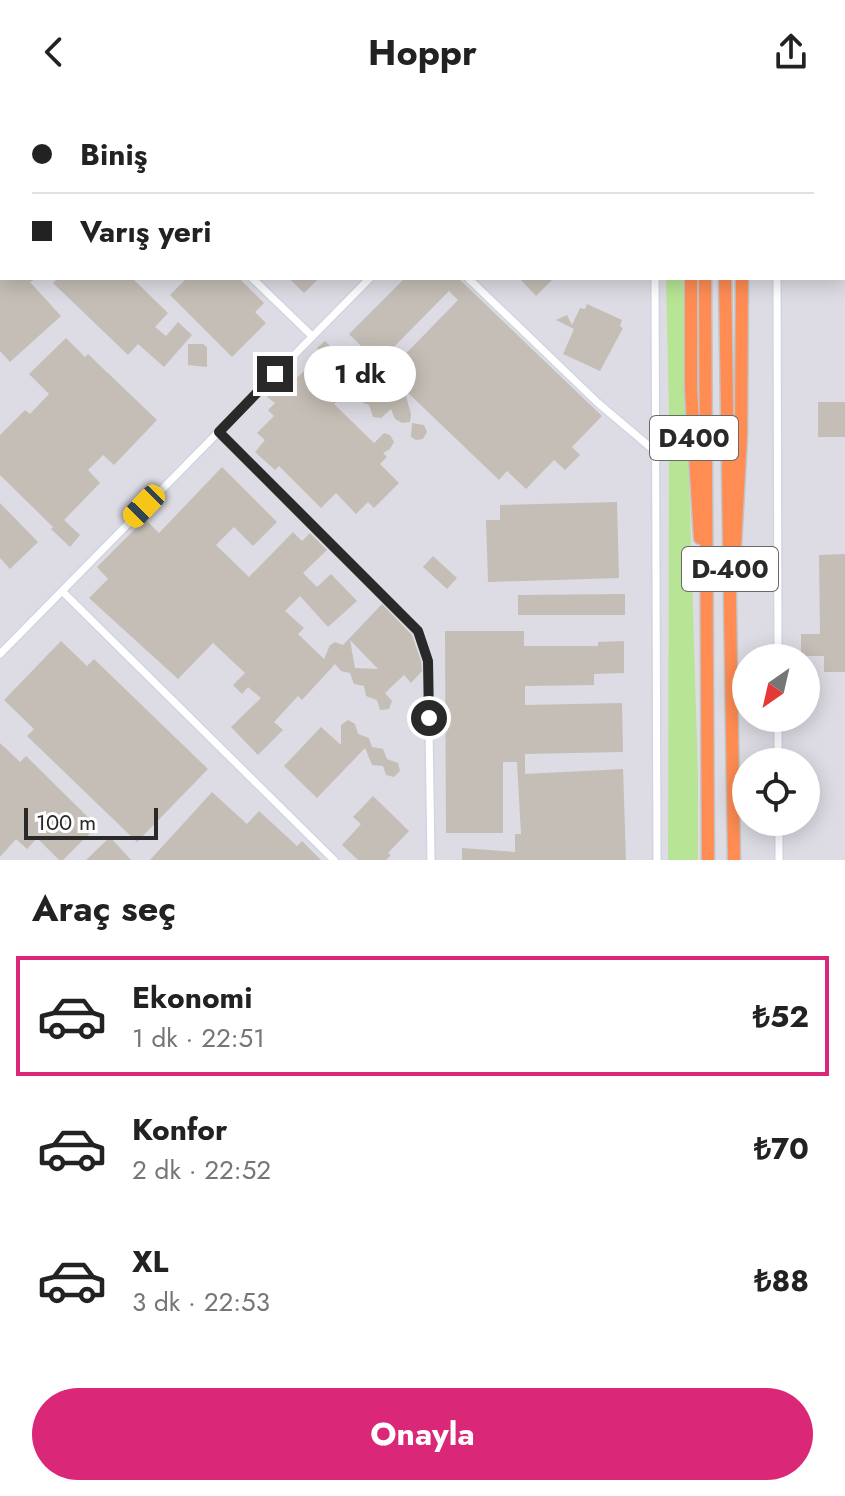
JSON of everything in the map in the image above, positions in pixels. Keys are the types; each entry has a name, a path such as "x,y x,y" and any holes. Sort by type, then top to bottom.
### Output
{"highway":[{"name":"D400","path":"691,280 691,389 706,598"},
{"name":"D-400","path":"705,280 708,860"},
{"name":"D-400","path":"725,280 734,860"},
{"name":"D400","path":"731,596 741,435 742,280"}],"street":[{"path":"254,280 312,336"},
{"path":"0,654 368,280"},
{"path":"470,280 598,403 656,452"},
{"path":"655,280 657,860"},
{"path":"777,280 778,644"},
{"path":"219,432 418,631 428,661 431,860"},
{"path":"62,591 334,860"},
{"path":"779,836 779,860"}],"shaded area":[{"path":"0,280 845,280 845,860 0,860"}],"green space":[{"path":"666,280 683,280 698,860 668,860 669,414"}],"building":[{"path":"0,280 34,280 30,282 61,316 10,362 0,351"},
{"path":"56,280 134,280 168,313 155,327 166,336 178,322 192,335 164,367 138,344 128,355 53,283"},
{"path":"185,280 241,280 264,303 255,312 266,323 232,357 170,295"},
{"path":"291,280 317,280 304,293"},
{"path":"403,280 460,280 602,416 572,447 580,455 565,470 554,460 526,489 507,471 499,480 404,389 411,414 410,422 402,423 395,419 391,409 381,418 373,417 369,405 358,401 355,381 334,404 374,443 384,433 390,435 394,442 383,453 387,457 380,464 399,483 374,508 368,502 356,514 336,493 321,508 279,466 275,470 255,452 265,440 257,433 274,416 268,410 275,403 267,397 290,370 298,377 305,370 312,377 328,360 317,348 325,341 331,347 328,349 364,383 372,372 385,375 458,300 449,291 378,363 349,334"},
{"path":"521,280 552,280 536,296"},
{"path":"587,304 622,320 620,326 623,328 600,371 563,354 574,329 556,320 567,315 572,325 580,308 585,309"},
{"path":"66,338 85,357 88,354 157,420 114,465 103,455 88,470 100,483 64,520 80,535 70,547 0,475 0,435 25,410 30,414 49,394 29,374"},
{"path":"188,344 207,347 207,367 188,365"},
{"path":"818,402 845,402 845,437 818,437"},
{"path":"412,423 424,425 427,432 423,439 411,437"},
{"path":"222,467 277,522 253,546 234,527 216,545 249,577 293,532 302,541 310,533 327,550 303,573 317,587 331,574 357,601 328,627 300,596 285,611 304,628 298,634 324,659 330,645 335,642 343,645 382,604 412,635 422,671 411,683 404,675 385,693 392,701 389,709 380,710 377,700 366,696 364,686 354,684 350,673 341,671 335,664 302,700 298,696 274,722 283,730 258,755 231,727 261,698 248,687 242,694 233,685 245,673 213,643 178,679 89,598 108,579 97,567 145,519 159,533","holes":["350,640 378,669 355,668"]},
{"path":"617,502 619,578 488,582 486,520 500,520 500,505"},
{"path":"0,503 38,542 10,569 0,558"},
{"path":"845,554 845,672 824,672 820,644 801,644 801,634 820,634 819,555"},
{"path":"433,556 457,578 447,589 423,567"},
{"path":"625,594 625,615 518,615 518,595"},
{"path":"445,631 524,631 524,646 598,646 598,642 624,641 624,673 594,674 594,685 525,686 525,705 622,703 623,752 525,754 525,774 623,769 626,860 462,860 462,848 515,852 515,834 521,834 517,762 503,762 503,833 446,833"},
{"path":"61,641 87,666 94,659 208,769 137,842 27,736 34,729 4,700"},
{"path":"348,720 355,724 358,734 369,738 372,747 383,749 387,759 398,763 400,771 394,777 386,775 383,766 372,765 365,748 317,798 284,766 321,727 341,745 341,725"},
{"path":"0,743 20,762 26,756 97,826 63,860 59,860 37,838 27,849 16,839 0,857"},
{"path":"212,792 247,824 259,811 297,846 302,841 321,860 150,860"},
{"path":"373,796 409,831 388,853 391,855 386,860 358,860 342,845 361,824 353,817"},
{"path":"110,837 131,860 86,860"}],"route":[{"path":"275,374 219,432 418,631 428,661 429,718"}]}
